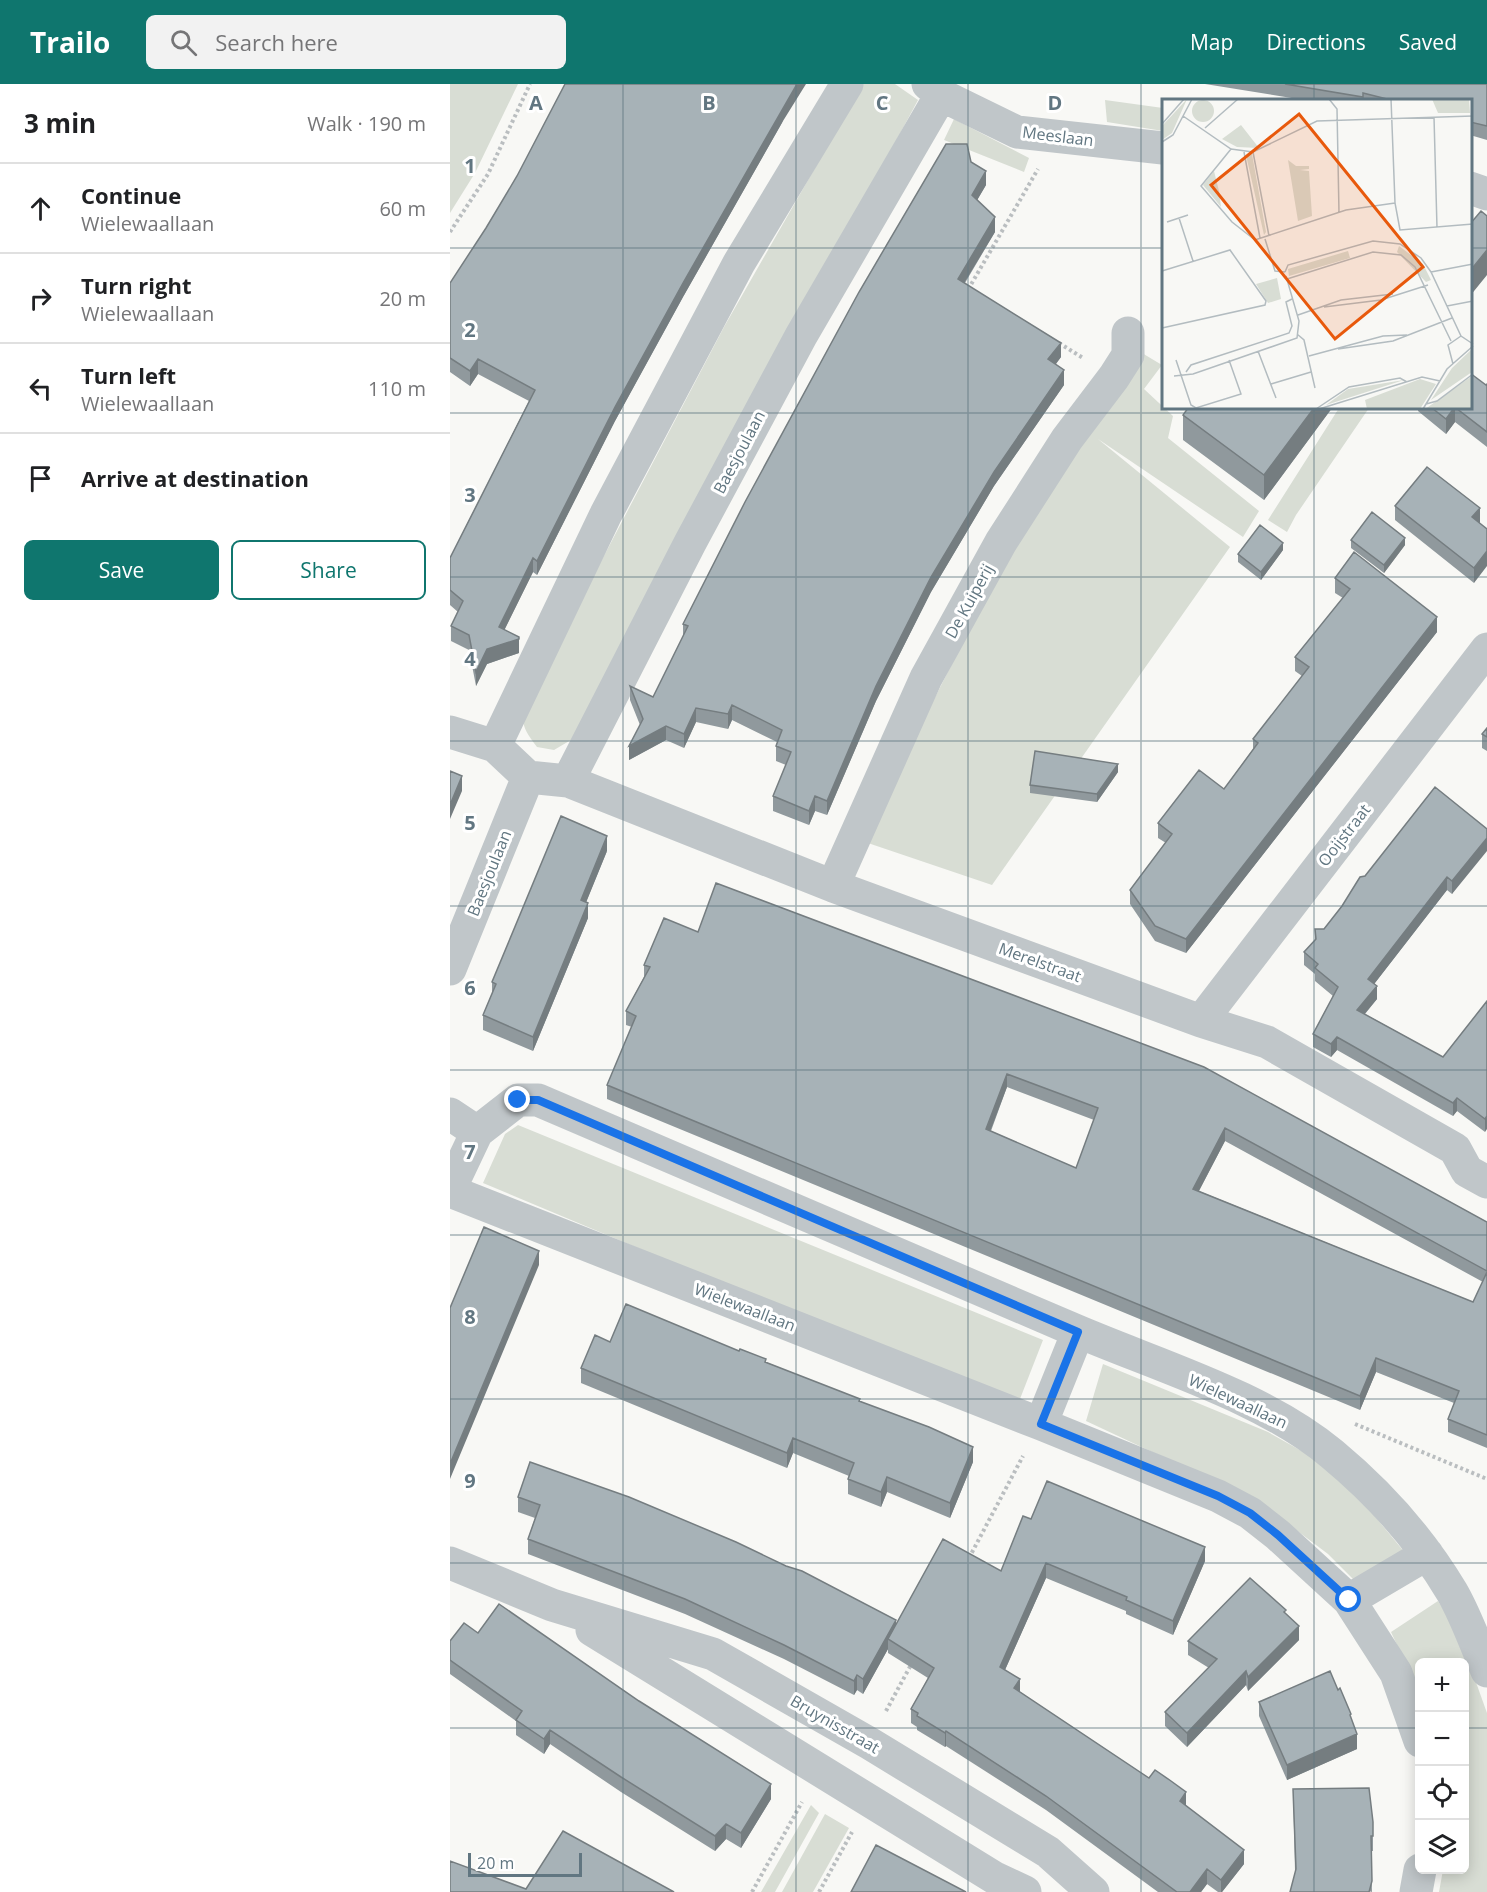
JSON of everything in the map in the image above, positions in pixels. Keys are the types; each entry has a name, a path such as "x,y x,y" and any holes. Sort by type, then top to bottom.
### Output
{"street":[{"path":"495,746 633,462 739,263 847,84"},
{"name":"Meeslaan","path":"935,89 1017,132 1162,148"},
{"name":"Baesjoulaan","path":"568,781 690,543 935,89"},
{"path":"1472,189 1487,194"},
{"name":"De Kuiperij","path":"833,886 926,678 1002,542 1066,440 1128,355 1128,333"},
{"name":"Ooijstraat","path":"1201,1021 1487,649"},
{"path":"450,732 495,746 528,777 568,781"},
{"name":"Baesjoulaan","path":"450,969 528,777"},
{"name":"Merelstraat","path":"568,781 833,886 1201,1021 1267,1042 1455,1149 1467,1171 1487,1182"},
{"name":"Wielewaallaan","path":"463,1123 518,1100 538,1100 1078,1332 1224,1391 1277,1416 1340,1461 1383,1501 1427,1554 1455,1598 1487,1671"},
{"path":"450,1190 463,1123"},
{"name":"Wielewaallaan","path":"450,1190 1041,1424 1218,1496 1250,1513 1278,1535 1349,1600 1396,1673 1415,1729"},
{"path":"1041,1424 1078,1332"},
{"path":"1349,1600 1427,1554"},
{"name":"Bruynisstraat","path":"450,1563 552,1605 713,1654 869,1743 1048,1852 1093,1892"},
{"name":"Bruynisstraat","path":"552,1605 995,1878 1025,1892"},
{"path":"1416,1892 1419,1874"}],"path":[{"path":"450,232 488,174 530,84"},
{"path":"978,294 969,288 1046,157 1046,135"},
{"path":"1056,341 1114,377"},
{"path":"1346,1420 1487,1479"},
{"path":"963,1568 1041,1424"},
{"path":"869,1743 913,1661"},
{"path":"753,1892 819,1769"},
{"path":"819,1892 869,1801"}],"shaded area":[{"path":"450,84 518,84 475,173 450,213"},
{"path":"863,84 895,84 918,100 576,737 554,750 537,747 527,733 524,722 531,695 724,327"},
{"path":"1105,100 1162,108 1162,131 1107,122"},
{"path":"954,119 1029,158 1024,172 944,140"},
{"path":"1142,353 1162,365 1144,389 1162,406 1162,410 1167,410 1173,416 1168,438 1259,511 1243,537 1098,439 1230,547 992,885 862,841 1021,528"},
{"path":"1338,410 1368,410 1296,515 1287,532 1268,520"},
{"path":"518,1125 1043,1340 1018,1404 888,1353 483,1183 505,1134"},
{"path":"1103,1364 1268,1432 1307,1454 1349,1485 1406,1554 1358,1584 1328,1554 1259,1502 1086,1421"},
{"path":"1438,1601 1451,1621 1466,1658 1415,1658 1415,1683 1391,1632"},
{"path":"1469,1664 1487,1713 1487,1892 1439,1892 1442,1874 1469,1874"},
{"path":"811,1805 819,1813 775,1892 761,1892"},
{"path":"825,1814 849,1828 813,1892 782,1892"}],"building":[{"path":"565,84 797,84 615,407 537,561 533,558 499,627 519,639 487,649 476,672 469,635 451,626 463,601 450,590 450,558 535,390 478,359 470,371 450,358 450,283 517,176"},
{"path":"1285,84 1487,84 1487,126 1472,122 1472,99 1387,99 1363,93 1363,97"},
{"path":"946,144 967,144 971,162 986,171 972,195 995,217 958,279 1061,343 1048,359 1064,370 994,472 931,577 876,686 827,801 815,796 809,811 773,796 791,752 776,746 782,730 732,705 728,714 696,708 684,734 666,726 629,746 643,719 630,686 653,697 688,626 683,624 745,502 859,292"},
{"path":"1481,211 1487,216 1487,250 1472,269 1472,222"},
{"path":"1472,374 1487,384 1487,432 1459,410 1472,410"},
{"path":"1187,410 1313,410 1264,475 1183,415"},
{"path":"1435,410 1453,410 1446,419"},
{"path":"1427,467 1480,508 1472,517 1487,529 1487,551 1474,568 1395,506"},
{"path":"1372,512 1405,538 1384,565 1351,540"},
{"path":"1260,525 1283,543 1261,572 1238,554"},
{"path":"1354,552 1437,617 1186,939 1155,926 1130,890 1172,834 1158,823 1199,770 1224,789 1258,743 1253,739 1309,667 1295,657 1350,589 1335,578"},
{"path":"1035,751 1118,764 1097,794 1030,785"},
{"path":"450,771 462,776 450,805"},
{"path":"1435,787 1487,829 1487,838 1452,881 1447,877 1368,979 1377,986 1357,1010 1443,1057 1487,1001 1487,1116 1485,1119 1457,1098 1453,1103 1337,1037 1331,1044 1313,1034 1338,987 1315,968 1318,964 1304,952 1316,939 1315,929 1324,929 1360,877 1365,876"},
{"path":"561,816 607,836 581,900 588,903 533,1037 483,1015 496,984 492,982"},
{"path":"716,883 1204,1067 1487,1222 1487,1271 1225,1128 1193,1189 1473,1302 1487,1272 1487,1435 1448,1419 1459,1391 1376,1358 1360,1396 607,1085 636,1016 626,1011 650,967 644,965 664,918 698,932","holes":["1007,1074 1098,1108 1076,1168 986,1129"]},
{"path":"484,1227 539,1251 450,1464 450,1308"},
{"path":"626,1304 739,1351 740,1349 766,1359 765,1362 929,1427 973,1447 950,1503 887,1477 881,1492 848,1479 854,1463 793,1438 787,1453 581,1368 595,1335 610,1342"},
{"path":"530,1462 629,1497 736,1542 786,1566 802,1571 896,1620 863,1679 857,1675 854,1681 784,1645 685,1599 528,1539 540,1505 518,1497"},
{"path":"1047,1481 1205,1547 1173,1621 1126,1600 1127,1597 1046,1563 1000,1667 1020,1679 1014,1688 1149,1778 1155,1770 1186,1792 1180,1801 1244,1850 1221,1880 1207,1869 1190,1892 1177,1892 1046,1796 946,1731 945,1733 917,1716 918,1713 911,1709 934,1668 888,1639 943,1539 1001,1571 1023,1516 1031,1519"},
{"path":"1250,1578 1286,1610 1284,1612 1299,1626 1248,1677 1246,1671 1187,1733 1165,1712 1217,1659 1188,1641"},
{"path":"499,1604 639,1701 771,1784 741,1833 726,1824 715,1836 550,1730 544,1739 516,1720 522,1711 450,1660 450,1641 464,1623 478,1633"},
{"path":"1330,1671 1338,1690 1340,1688 1357,1734 1287,1765 1259,1702"},
{"path":"1369,1788 1373,1836 1371,1836 1372,1881 1369,1892 1290,1892 1296,1869 1293,1789"},
{"path":"563,1831 674,1892 450,1892 450,1861 526,1889"},
{"path":"876,1845 966,1892 851,1892"}],"route":[{"path":"518,1100 538,1100 1078,1332 1041,1424 1218,1496 1250,1513 1278,1535 1349,1600"}]}
